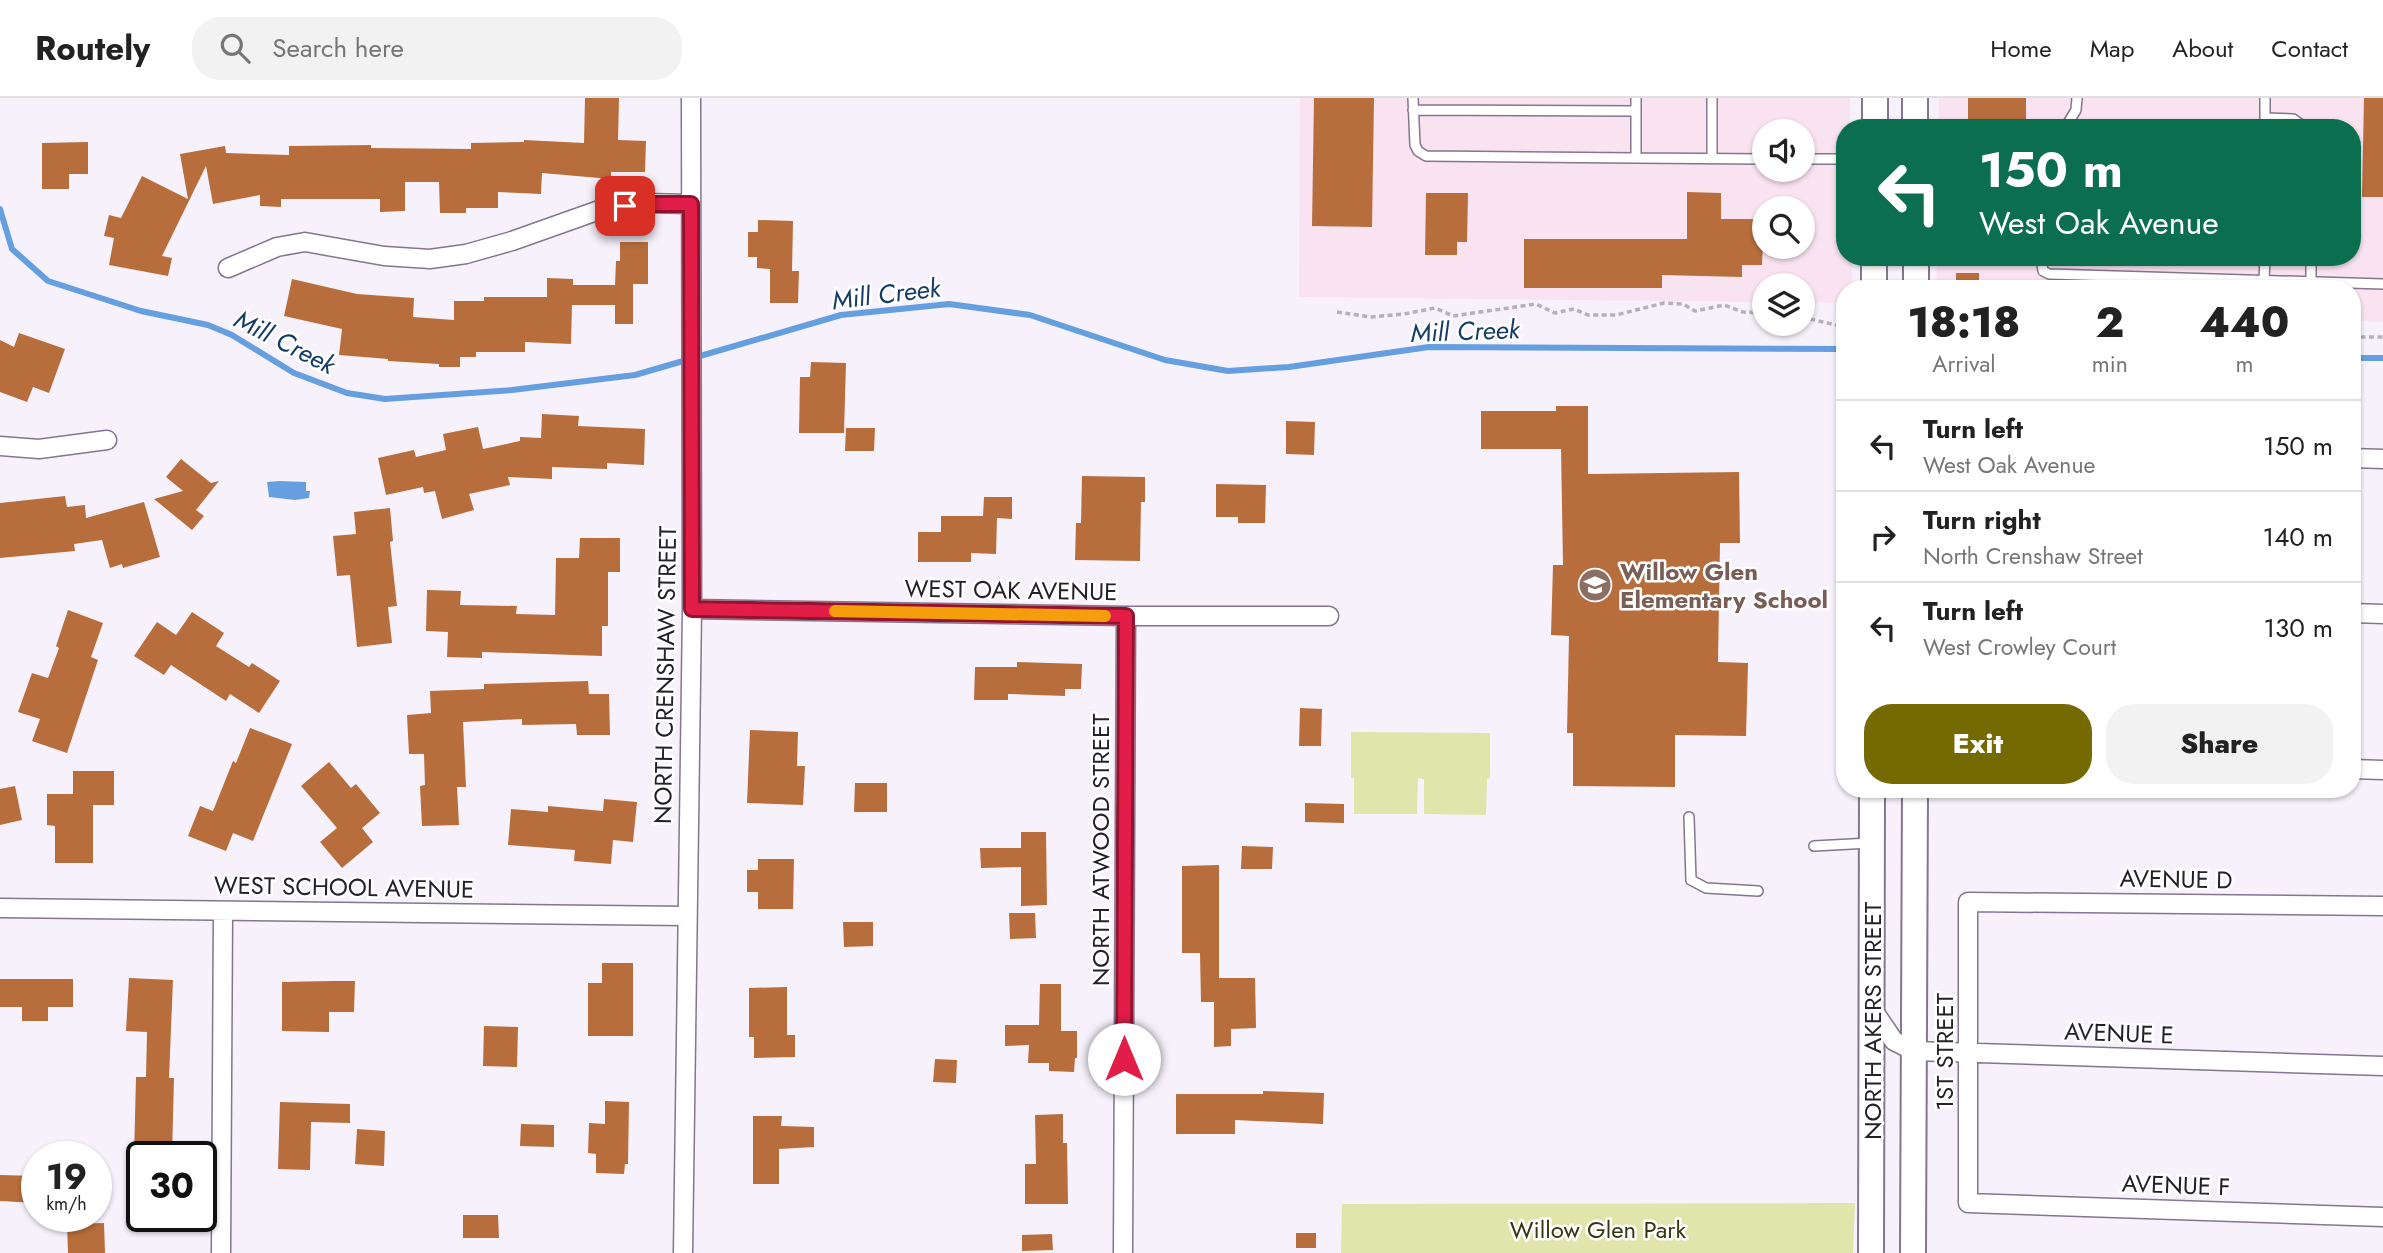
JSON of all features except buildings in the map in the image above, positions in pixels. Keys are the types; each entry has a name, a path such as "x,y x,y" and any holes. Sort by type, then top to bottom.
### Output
{"main road":[{"path":"1875,98 1875,119"},
{"path":"1915,98 1915,119"},
{"name":"NORTH AKERS STREET","path":"1871,1253 1872,798"},
{"name":"NORTH AKERS STREET","path":"1913,1253 1915,798"}],"street":[{"name":"NORTH CRENSHAW STREET","path":"683,1253 692,609 691,98"},
{"path":"228,268 277,247 305,242 384,256 430,259 466,254 512,241 605,208 644,204 691,204"},
{"path":"0,446 40,449 107,440"},
{"path":"2361,458 2383,459"},
{"name":"WEST OAK AVENUE","path":"692,609 1126,616 1329,616"},
{"path":"2361,613 2383,614"},
{"name":"NORTH ATWOOD STREET","path":"1123,1253 1126,616"},
{"path":"2361,769 2383,770"},
{"name":"AVENUE D","path":"1968,902 2383,906"},
{"name":"1ST STREET","path":"1968,902 1968,1203"},
{"name":"WEST SCHOOL AVENUE","path":"0,908 687,916"},
{"path":"221,1253 223,911"},
{"path":"1873,1010 1894,1041 1914,1051"},
{"name":"AVENUE E","path":"1914,1051 2383,1066"},
{"name":"AVENUE F","path":"1968,1203 2383,1217"}],"lane":[{"path":"1413,98 1415,145 1418,151 1426,156 1752,159"},
{"path":"1636,98 1636,158"},
{"path":"1712,98 1712,159"},
{"path":"2070,119 2076,110 2077,98"},
{"path":"2265,102 2276,98"},
{"path":"1413,110 1636,111"},
{"path":"1815,159 1836,159"},
{"path":"2042,266 2043,271 2049,274 2233,280"},
{"path":"2361,284 2383,284"},
{"path":"1689,817 1691,880 1706,888 1758,891"},
{"path":"1814,846 1872,843"}],"path":[{"path":"1337,312 1370,317 1435,308 1453,316 1536,304 1555,313 1574,309 1588,315 1616,315 1664,303 1683,304 1695,311 1724,305 1752,312"},
{"path":"1815,320 1836,325"},
{"path":"2361,337 2383,337"}],"shaded area":[{"path":"1300,98 1850,98 1850,119 1836,119 1836,266 1852,266 1852,280 1836,280 1836,303 1815,302 1815,273 1752,273 1752,302 1299,297"},
{"path":"1939,98 2383,98 2383,322 2361,321 2361,280 1936,280 1937,266 2361,266 2361,119 1938,119"}],"green space":[{"path":"1351,732 1490,733 1490,778 1487,779 1486,815 1424,814 1424,779 1418,778 1417,814 1354,814"},
{"name":"Willow Glen Park","path":"1855,1203 1853,1253 1341,1253 1342,1204"}],"water":[{"path":"267,482 306,482 306,491 310,491 309,498 295,500 269,497"}],"waterway":[{"name":"Mill Creek","path":"0,209 12,249 48,281 141,311 208,325 232,335 294,373 347,393 385,399 512,390 635,375 841,315 949,304 1030,315 1165,360 1228,371 1289,367 1429,347 1836,349"},
{"name":"Mill Creek","path":"2361,358 2383,358"}],"slow traffic":[{"path":"835,611 1105,616"}],"place":[{"name":"Willow Glen Elementary School","path":"1595,585"}],"route":[{"path":"625,206 691,204 692,609 1126,616 1124,1059"}]}
